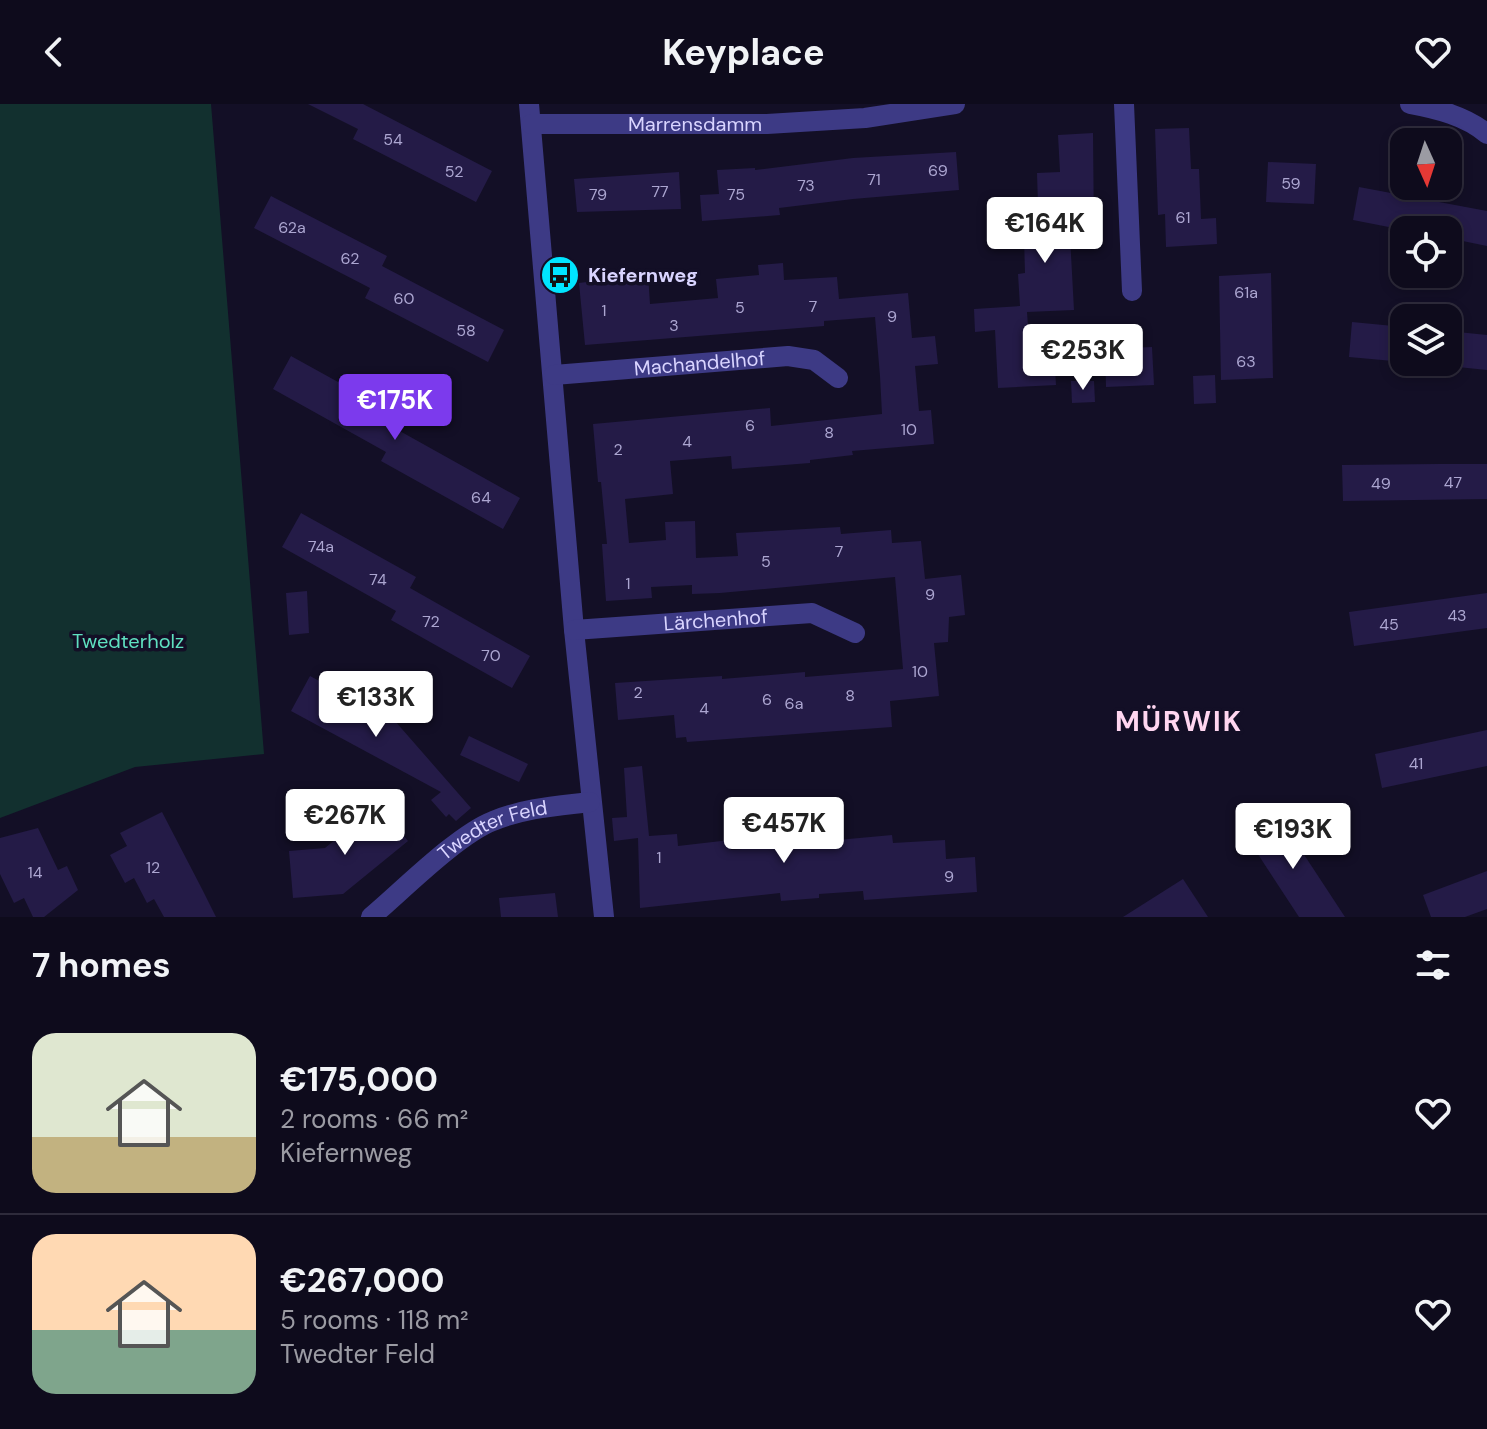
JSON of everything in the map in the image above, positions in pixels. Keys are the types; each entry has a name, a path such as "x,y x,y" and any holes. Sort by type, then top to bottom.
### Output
{"street":[{"name":"Marrensdamm","path":"530,114 767,124 865,118 955,104"},
{"path":"1124,104 1132,291"},
{"path":"1410,104 1440,110 1487,134"},
{"path":"530,114 574,630 604,917"},
{"name":"Machandelhof","path":"554,375 788,356 814,360 838,378"},
{"name":"Lärchenhof","path":"574,630 812,613 855,633"},
{"name":"Twedter Feld","path":"371,917 455,846 490,822 534,808 590,802"}],"green space":[{"name":"Twedterholz","path":"0,104 211,104 264,754 135,767 0,818"}],"building":[{"path":"308,104 363,104 492,171 476,202 353,139 358,129"},
{"path":"1189,128 1191,169 1199,169 1201,219 1216,218 1217,244 1166,247 1165,214 1158,215 1155,129"},
{"path":"1093,133 1094,235 1070,236 1074,310 1027,312 1030,354 1054,352 1056,385 998,388 995,330 975,332 974,309 1020,306 1018,274 1025,273 1024,238 1039,237 1037,173 1060,172 1058,135"},
{"path":"956,152 959,190 853,199 779,208 780,215 702,221 700,195 719,194 717,170 755,170 853,158"},
{"path":"1268,162 1316,164 1314,204 1266,202"},
{"path":"679,172 681,209 577,212 574,179"},
{"path":"1359,187 1390,193 1390,200 1428,200 1487,211 1487,246 1462,241 1462,216 1390,216 1390,227 1353,220"},
{"path":"271,196 387,256 382,266 504,330 488,362 365,298 370,288 254,228"},
{"path":"783,263 784,280 837,277 839,299 908,293 912,338 935,336 938,364 915,366 919,411 931,410 934,444 852,451 853,455 810,460 810,463 732,469 731,456 670,461 673,494 625,499 629,543 666,540 665,522 695,521 696,558 738,556 736,533 840,527 841,534 891,530 892,543 921,541 925,579 961,575 965,615 949,617 948,642 934,643 939,696 890,701 892,727 687,742 686,737 676,738 674,715 618,720 615,683 805,672 805,677 903,669 895,577 720,593 692,594 692,585 651,587 652,598 606,601 602,544 607,544 593,424 770,408 771,426 882,414 875,317 824,321 824,326 585,345 579,283 648,274 650,304 718,298 716,279 759,275 758,265"},
{"path":"1271,273 1273,378 1221,380 1219,276"},
{"path":"1352,322 1390,326 1390,361 1349,357"},
{"path":"1462,332 1487,335 1487,370 1462,367"},
{"path":"1152,347 1154,385 1106,387 1105,349"},
{"path":"291,356 405,419 398,430 520,498 503,529 381,461 386,452 273,389"},
{"path":"1215,375 1216,403 1194,404 1193,376"},
{"path":"1071,381 1094,381 1095,402 1072,403"},
{"path":"1487,464 1487,499 1343,501 1342,465"},
{"path":"301,513 416,577 410,588 530,656 512,688 391,620 396,611 282,547"},
{"path":"307,591 309,633 289,635 286,593"},
{"path":"1487,593 1487,628 1354,646 1349,612"},
{"path":"310,676 395,721 471,808 456,821 449,814 446,817 431,800 441,792 291,711"},
{"path":"1487,730 1487,766 1382,788 1375,754"},
{"path":"469,736 528,764 519,782 460,755"},
{"path":"642,766 649,836 677,834 678,846 730,840 731,850 892,835 893,843 945,840 946,859 975,857 977,892 864,900 863,891 781,901 780,893 640,908 638,838 614,841 612,818 627,817 624,768"},
{"path":"378,805 408,841 343,894 293,898 289,851 325,848"},
{"path":"162,812 216,917 164,917 154,899 147,903 134,878 125,883 110,855 127,846 120,833"},
{"path":"1278,815 1345,917 1299,917 1246,836"},
{"path":"38,828 58,870 67,866 78,890 44,917 33,917 24,898 14,903 0,874 0,838"},
{"path":"1487,871 1487,909 1465,917 1431,917 1423,895"},
{"path":"1183,879 1208,917 1123,917"},
{"path":"555,893 558,917 501,917 499,898"}],"place":[{"name":"Kiefernweg","path":"560,275"}],"district":[{"name":"MÜRWIK","path":"1179,721"}]}
